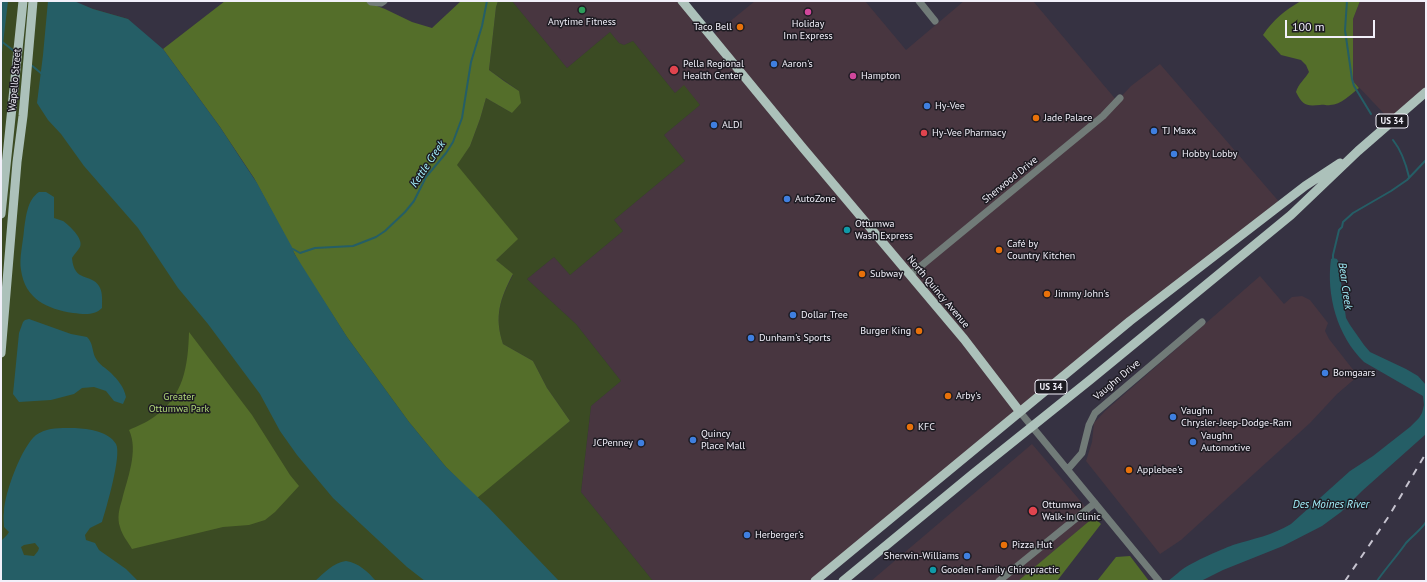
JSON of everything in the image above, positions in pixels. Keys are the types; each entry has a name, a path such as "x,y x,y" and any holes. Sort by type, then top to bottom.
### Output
{"main road":[{"name":"Wapello Street","path":"1,214 23,1"},
{"name":"Wapello Street","path":"1,353 17,162 33,1"},
{"name":"North Quincy Avenue","path":"682,1 803,148 964,339 1020,412"},
{"name":"US 34","path":"843,581 1291,215 1358,151 1426,92"},
{"name":"US 34","path":"815,581 1130,321 1300,190 1358,151"}],"street":[{"path":"370,1 381,3 384,1"},
{"path":"919,1 935,21"},
{"name":"Sherwood Drive","path":"910,275 1103,116 1120,98"},
{"name":"Vaughn Drive","path":"1068,469 1082,453 1089,425 1095,413 1202,322"},
{"name":"North Quincy Avenue","path":"1020,412 1159,581"},
{"path":"999,581 1095,503"}],"shaded area":[{"path":"512,1 682,1 712,36 755,1 865,1 906,50 964,1 1033,1 1117,101 1131,86 1160,64 1281,204 815,581 653,581 581,492 591,406 621,381 576,324 527,279 554,257 570,275 623,231 614,220 685,161 664,135 700,105 684,86 675,93 633,41 624,45 619,43 610,32 567,68"},
{"path":"1360,1 1426,1 1426,92 1392,122 1353,81 1353,19"},
{"path":"1260,276 1284,304 1292,297 1302,296 1310,300 1328,323 1325,331 1329,339 1358,376 1337,394 1310,423 1181,540 1160,554 1086,461 1092,442 1094,423 1105,411"},
{"path":"1032,444 1094,517 1018,581 871,581"}],"green space":[{"name":"Greater Ottumwa Park","path":"1,1 72,1 128,19 227,137 300,264 540,445 570,421 547,388 533,361 503,344 500,334 500,308 505,292 513,275 496,260 517,239 456,165 470,146 486,98 512,113 519,91 489,70 496,7 498,1 512,1 567,68 610,32 619,43 624,45 633,41 675,93 684,85 700,105 664,135 685,161 614,220 623,231 570,275 554,257 527,279 576,324 621,381 591,406 581,492 653,581 1,581"},
{"path":"225,1 364,1 412,22 432,28 461,1 498,1 496,7 489,70 519,91 521,103 512,113 486,98 470,146 457,165 518,239 496,260 513,274 500,308 499,325 503,344 533,361 547,388 570,421 477,498 446,467 409,422 347,337 300,264 254,178 220,127 163,49"},
{"path":"1301,1 1360,1 1353,19 1353,81 1359,88 1346,99 1334,105 1308,105 1303,103 1296,92 1298,86 1309,72 1306,65 1301,60 1281,55 1263,35 1280,16"},
{"path":"189,332 252,415 290,475 299,486 275,512 265,520 249,525 223,527 132,549 119,524 120,507 131,465 133,447 129,430 154,417 172,400 178,390 185,368"},
{"path":"1094,517 1101,524 1057,581 1018,581"},
{"path":"1130,556 1149,581 1097,581 1116,557"}],"water":[{"path":"1,1 8,1 1,61"},
{"path":"48,1 74,1 93,9 128,19 163,49 220,127 257,183 294,253 347,337 409,422 446,467 488,507 559,581 425,581 407,567 333,498 297,455 280,431 260,394 208,324 178,288 138,228 84,166 61,134 48,120 37,103"},
{"path":"39,192 46,192 54,197 54,218 66,223 78,236 81,244 72,258 73,266 79,274 96,282 99,286 102,297 102,308 99,311 89,314 81,314 54,309 39,301 27,288 23,280 21,270 21,250 28,209 32,199"},
{"name":"Des Moines River","path":"1331,259 1337,259 1338,261 1346,318 1364,345 1370,352 1418,376 1426,385 1426,434 1362,491 1341,512 1322,526 1283,546 1223,570 1201,581 1168,581 1188,566 1213,554 1233,545 1270,534 1291,524 1350,471 1373,456 1410,427 1422,413 1424,405 1423,396 1364,362 1347,340 1340,327 1332,301 1330,273"},
{"path":"29,319 71,334 87,337 97,360 114,376 122,387 126,397 123,404 114,401 106,391 94,387 82,388 74,394 51,400 19,402 13,394 19,333 23,322"},
{"path":"75,428 103,433 113,440 116,444 117,450 117,459 110,495 102,522 90,528 85,535 86,540 95,543 99,550 126,569 138,581 1,581 1,541 9,532 4,527 5,504 10,483 20,459 25,449 40,432 50,429","holes":["35,543 39,548 34,556 24,555 21,547"]},
{"path":"346,561 359,566 376,581 315,581 333,566"}],"waterway":[{"name":"Kettle Creek","path":"291,251 293,249 300,253 315,248 353,246 376,237 385,231 414,201 426,177 453,142 462,118 471,62 482,26 487,1"},
{"path":"1347,1 1345,30 1352,79 1354,86 1371,114"},
{"path":"1,41 14,51"},
{"path":"30,64 42,74"},
{"path":"1393,140 1403,157 1409,177"},
{"name":"Bear Creek","path":"1333,260 1339,230 1342,227 1343,222 1353,213 1407,180 1426,160"},
{"path":"1377,581 1406,543 1422,528 1426,522"}],"railway":[{"path":"1345,581 1389,516 1426,453"}],"place":[{"name":"Anytime Fitness","path":"582,10"},
{"name":"Holiday Inn Express","path":"808,12"},
{"name":"Taco Bell","path":"740,27"},
{"name":"Aaron's","path":"774,64"},
{"name":"Pella Regional Health Center","path":"674,70"},
{"name":"Hampton","path":"853,76"},
{"name":"Hy-Vee","path":"927,106"},
{"name":"Jade Palace","path":"1036,118"},
{"name":"ALDI","path":"714,125"},
{"name":"TJ Maxx","path":"1154,131"},
{"name":"Hy-Vee Pharmacy","path":"924,133"},
{"name":"Hobby Lobby","path":"1174,154"},
{"name":"AutoZone","path":"787,199"},
{"name":"Ottumwa Wash Express","path":"847,230"},
{"name":"Café by Country Kitchen","path":"999,250"},
{"name":"Subway","path":"862,274"},
{"name":"Jimmy John's","path":"1047,294"},
{"name":"Dollar Tree","path":"793,315"},
{"name":"Burger King","path":"919,331"},
{"name":"Dunham's Sports","path":"751,338"},
{"name":"Bomgaars","path":"1325,373"},
{"name":"Arby's","path":"948,396"},
{"name":"Vaughn Chrysler-Jeep-Dodge-Ram","path":"1173,417"},
{"name":"KFC","path":"910,427"},
{"name":"Quincy Place Mall","path":"693,440"},
{"name":"Vaughn Automotive","path":"1193,442"},
{"name":"JCPenney","path":"641,443"},
{"name":"Applebee's","path":"1129,470"},
{"name":"Ottumwa Walk-In Clinic","path":"1033,511"},
{"name":"Herberger's","path":"747,535"},
{"name":"Pizza Hut","path":"1004,545"},
{"name":"Sherwin-Williams","path":"967,556"},
{"name":"Gooden Family Chiropractic","path":"933,570"}]}
